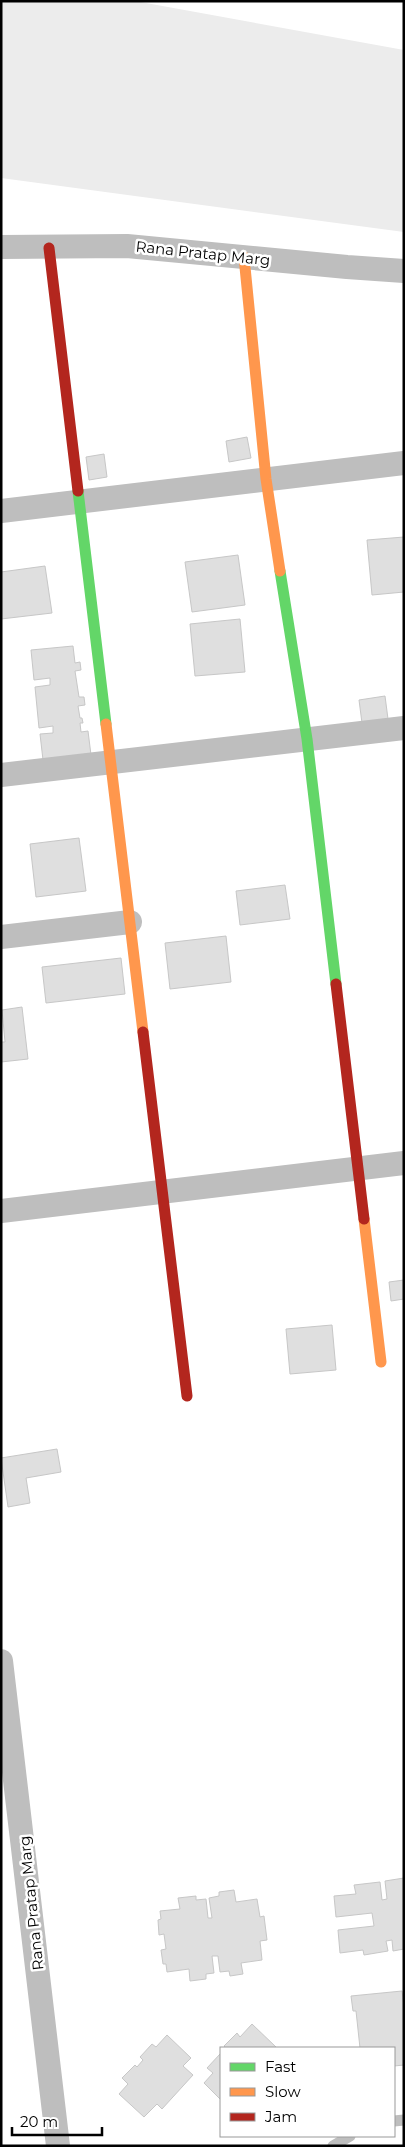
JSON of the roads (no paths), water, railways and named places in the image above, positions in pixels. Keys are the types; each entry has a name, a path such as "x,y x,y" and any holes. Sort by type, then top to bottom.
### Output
{"street":[{"name":"Rana Pratap Marg","path":"1,247 127,246 404,271"},
{"path":"50,248 187,1396"},
{"path":"244,257 266,479 307,739 381,1362"},
{"path":"1,511 404,463"},
{"path":"1,775 404,728"},
{"path":"1,937 130,922"},
{"path":"1,1211 404,1163"},
{"name":"Rana Pratap Marg","path":"1,1660 58,2146"}],"lane":[{"path":"332,2146 348,2137"}]}
